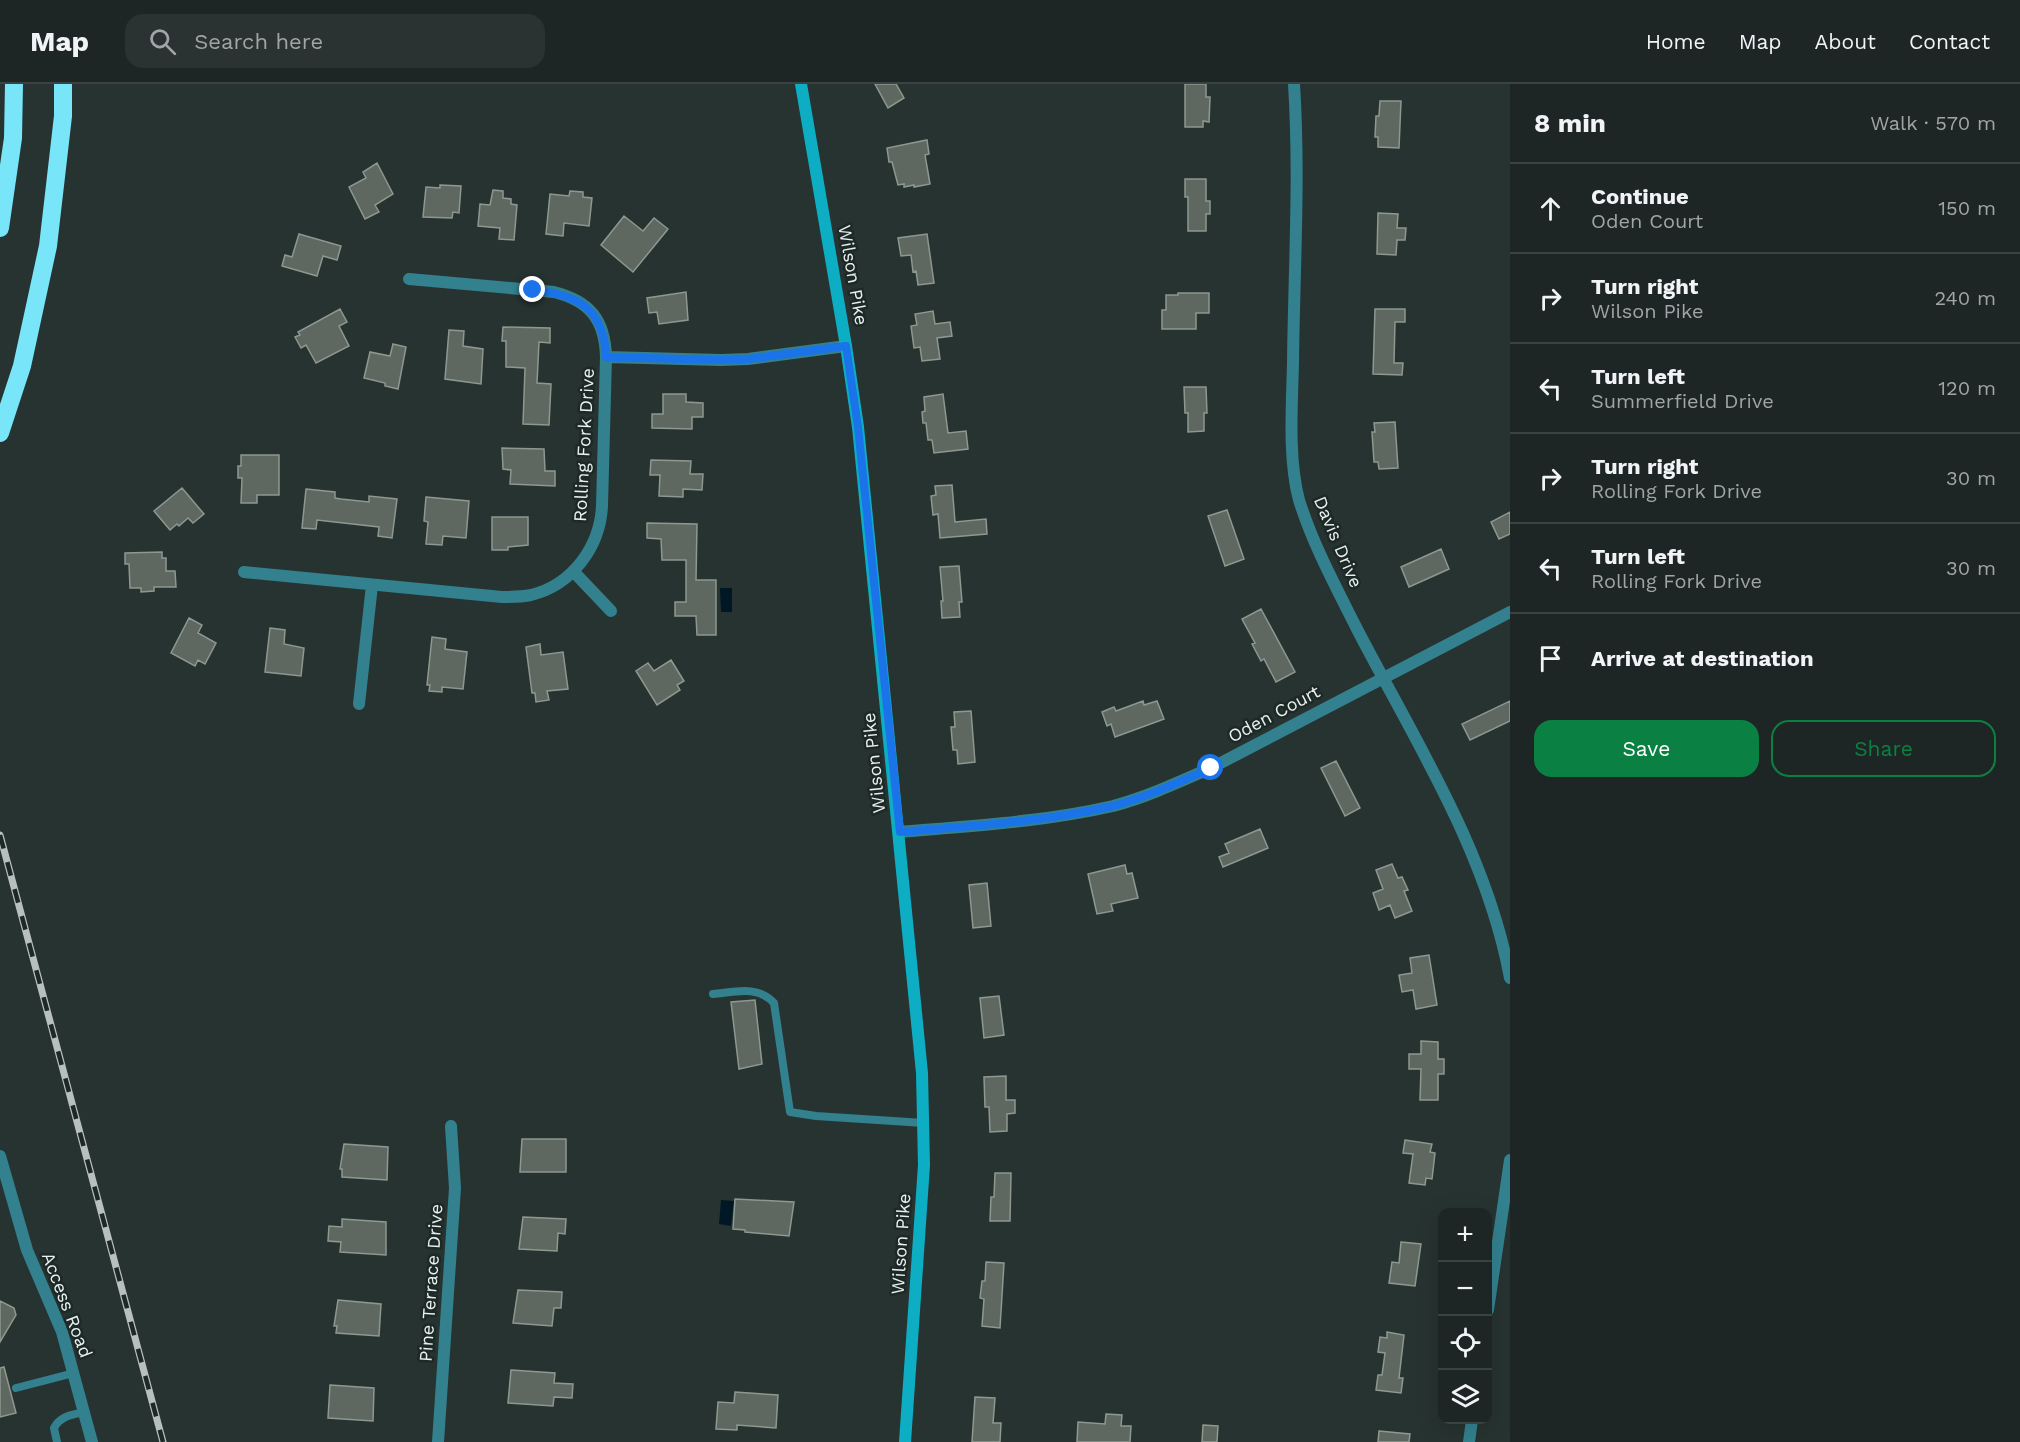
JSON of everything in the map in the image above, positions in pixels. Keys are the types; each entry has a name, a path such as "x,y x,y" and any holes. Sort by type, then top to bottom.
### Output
{"highway":[{"path":"0,228 13,138 14,84"},
{"path":"0,433 22,366 48,246 63,116 63,84"}],"main road":[{"name":"Wilson Pike","path":"801,84 858,427 900,832 922,1073 924,1165 905,1442"}],"street":[{"name":"Davis Drive","path":"1294,84 1296,203 1292,446 1299,496 1320,557 1477,864 1503,940 1510,978"},
{"name":"Rolling Fork Drive","path":"244,572 518,597 544,590 573,571 586,557 597,535 601,516 606,357 605,337 600,324 585,306 566,295 554,292 409,279"},
{"path":"606,357 748,359 846,346"},
{"path":"573,571 611,611"},
{"path":"359,704 372,585"},
{"name":"Oden Court","path":"900,832 1066,815 1115,805 1170,787 1211,768 1510,612"},
{"name":"Pine Terrace Drive","path":"438,1442 455,1188 452,1126"},
{"name":"Access Road","path":"0,1156 3,1182 27,1250 62,1332 92,1442"},
{"path":"1492,1283 1510,1160"},
{"path":"1469,1442 1471,1424"}],"lane":[{"path":"713,994 758,992 767,996 774,1003 790,1112 816,1116 924,1123"},
{"path":"16,1388 74,1373"},
{"path":"57,1442 54,1428 59,1421 67,1416 84,1412"}],"water":[{"path":"720,588 732,588 732,612 721,612"},
{"path":"721,1200 734,1201 731,1226 719,1224"}],"building":[{"path":"875,84 896,84 904,98 888,108"},
{"path":"1185,84 1206,84 1206,97 1210,97 1209,122 1203,121 1203,127 1185,127"},
{"path":"1380,101 1401,101 1399,148 1378,147 1378,137 1375,137 1376,116 1379,116"},
{"path":"927,140 929,154 925,155 930,184 914,187 914,185 904,187 904,184 898,185 892,162 889,162 887,148"},
{"path":"377,163 393,194 375,205 379,212 365,219 349,187 366,178 363,172"},
{"path":"1185,179 1206,179 1206,201 1210,201 1210,214 1206,214 1206,231 1188,231 1188,197 1185,197"},
{"path":"440,185 461,186 459,213 453,212 452,218 423,217 426,187 440,188"},
{"path":"493,190 503,191 503,198 511,199 511,204 517,205 514,240 499,239 500,228 478,226 480,204 490,205"},
{"path":"570,191 583,192 583,197 592,198 589,226 564,223 563,236 546,234 550,194 569,196"},
{"path":"1378,213 1398,214 1397,228 1406,228 1405,240 1397,240 1396,255 1377,254"},
{"path":"624,216 643,231 654,218 668,229 633,272 601,245"},
{"path":"299,234 341,246 337,260 323,256 317,276 282,266 285,255 292,257"},
{"path":"927,234 934,283 918,285 916,271 913,272 911,255 901,256 898,238"},
{"path":"686,292 688,320 659,324 657,312 649,313 647,298"},
{"path":"1178,293 1209,293 1209,313 1196,313 1196,329 1162,329 1162,310 1166,310 1166,295 1178,295"},
{"path":"340,309 347,322 339,326 349,346 316,363 306,345 301,348 295,337 300,335 298,332"},
{"path":"1375,309 1405,309 1405,322 1395,322 1394,363 1403,363 1402,375 1373,374"},
{"path":"933,311 935,324 950,322 952,336 937,338 940,359 922,361 920,347 914,348 911,326 917,325 915,314"},
{"path":"503,327 550,328 550,343 539,342 537,383 551,384 549,425 523,424 525,368 506,367 506,341 502,341"},
{"path":"449,330 464,331 463,346 483,349 481,384 445,379"},
{"path":"393,344 406,347 398,389 364,378 370,352 390,356"},
{"path":"1184,387 1206,387 1207,413 1204,413 1204,431 1188,432"},
{"path":"663,394 686,394 686,402 703,403 703,417 692,417 692,429 652,428 652,414 663,414"},
{"path":"943,394 948,433 966,431 968,449 934,453 932,440 928,440 926,423 923,423 924,397"},
{"path":"1395,422 1398,468 1379,469 1378,462 1374,462 1372,432 1375,432 1374,423"},
{"path":"502,448 544,449 545,471 555,471 555,486 510,484 511,470 503,469"},
{"path":"241,455 279,455 279,495 257,495 257,503 241,503 242,478 238,478 238,466 241,466"},
{"path":"651,460 691,461 690,474 703,474 702,490 683,489 683,497 659,496 660,475 650,475"},
{"path":"952,485 955,522 986,519 987,534 940,538 938,514 933,515 931,496 936,495 935,486"},
{"path":"182,488 204,514 193,523 188,518 170,530 154,511"},
{"path":"306,489 335,492 335,498 341,499 369,502 369,496 397,499 392,538 378,536 379,527 317,520 316,529 302,528"},
{"path":"426,497 469,501 466,538 443,536 442,545 426,544 428,522 424,521"},
{"path":"1227,510 1244,559 1225,566 1208,516"},
{"path":"1510,512 1510,534 1499,539 1491,522"},
{"path":"492,517 528,517 528,545 508,547 508,550 492,550"},
{"path":"647,523 697,524 696,580 716,580 716,635 697,635 696,616 675,616 675,602 686,602 686,560 662,560 661,539 647,538"},
{"path":"1441,549 1449,569 1409,587 1401,567"},
{"path":"162,552 162,558 166,558 166,571 175,571 176,587 154,587 154,591 141,592 141,588 130,588 129,564 125,564 125,553"},
{"path":"959,566 962,602 959,602 960,617 942,618 940,567"},
{"path":"1261,609 1295,672 1276,682 1264,659 1261,661 1252,644 1255,643 1242,619"},
{"path":"189,618 202,625 198,633 216,643 205,664 198,660 195,666 171,653"},
{"path":"270,628 285,630 284,644 304,648 301,676 265,672"},
{"path":"432,637 446,639 445,649 467,652 463,689 442,687 442,692 429,691 430,685 427,685"},
{"path":"540,644 541,655 563,652 568,689 547,691 549,700 536,702 535,693 532,693 526,647"},
{"path":"671,660 684,681 677,685 680,690 657,705 636,671 648,663 654,671"},
{"path":"1143,701 1144,705 1157,701 1164,719 1115,737 1111,724 1107,726 1102,712 1114,707 1116,711"},
{"path":"1510,701 1510,721 1470,740 1462,724"},
{"path":"971,711 975,762 958,764 957,750 953,750 951,727 955,727 954,712"},
{"path":"1336,761 1360,808 1345,816 1321,768"},
{"path":"1260,829 1268,848 1223,867 1219,857 1229,853 1225,844"},
{"path":"1392,864 1398,878 1402,877 1408,890 1404,891 1412,911 1395,918 1390,905 1379,910 1373,893 1383,889 1376,870"},
{"path":"1125,865 1127,874 1132,873 1138,898 1111,904 1113,911 1097,914 1088,874"},
{"path":"987,883 991,926 973,928 969,885"},
{"path":"1429,955 1437,1005 1416,1009 1413,990 1402,992 1399,975 1412,973 1410,958"},
{"path":"999,996 1004,1035 984,1038 980,998"},
{"path":"755,1000 762,1064 739,1069 731,1002"},
{"path":"1421,1041 1438,1042 1438,1059 1444,1059 1444,1074 1438,1074 1438,1100 1420,1100 1421,1069 1409,1069 1409,1054 1421,1054"},
{"path":"1006,1076 1006,1100 1015,1100 1015,1113 1007,1114 1007,1131 990,1132 989,1107 985,1107 984,1077"},
{"path":"522,1139 566,1139 566,1172 520,1172"},
{"path":"1405,1140 1432,1144 1430,1152 1435,1153 1432,1179 1426,1178 1425,1185 1409,1183 1413,1154 1403,1153"},
{"path":"344,1144 388,1147 387,1180 342,1177 342,1169 340,1169"},
{"path":"995,1173 1011,1173 1010,1221 990,1221"},
{"path":"735,1199 794,1202 789,1236 733,1229"},
{"path":"523,1217 566,1219 565,1234 558,1233 557,1251 519,1249"},
{"path":"342,1219 386,1222 386,1255 340,1252 341,1242 328,1241 329,1226 342,1227"},
{"path":"1401,1242 1421,1244 1415,1286 1389,1283 1392,1262 1399,1263"},
{"path":"986,1262 1004,1263 1000,1328 982,1326 984,1299 980,1298 982,1281 985,1281"},
{"path":"518,1290 562,1292 561,1308 554,1308 552,1326 513,1323"},
{"path":"338,1300 381,1304 379,1336 336,1333 337,1326 334,1326"},
{"path":"0,1301 14,1308 16,1315 0,1342"},
{"path":"1387,1332 1404,1335 1399,1378 1403,1378 1401,1393 1376,1390 1378,1375 1382,1375 1385,1353 1378,1352 1380,1337 1387,1338"},
{"path":"4,1367 16,1413 0,1417 0,1368"},
{"path":"511,1370 555,1373 554,1383 573,1384 572,1398 554,1397 553,1406 508,1403"},
{"path":"330,1385 374,1388 373,1421 328,1418"},
{"path":"735,1392 778,1395 776,1428 737,1425 737,1430 716,1429 718,1402 734,1403"},
{"path":"975,1397 995,1398 993,1423 1001,1423 1000,1442 972,1442"},
{"path":"1106,1414 1122,1415 1121,1426 1131,1426 1130,1442 1077,1442 1078,1422 1105,1424"},
{"path":"1203,1425 1218,1426 1217,1442 1202,1442"},
{"path":"1379,1431 1410,1434 1409,1442 1378,1442"}],"railway":[{"path":"0,835 163,1442"}],"route":[{"path":"533,290 566,295 585,306 604,332 606,357 748,359 846,346 858,427 900,832 1066,815 1115,805 1170,787 1211,768"}]}
